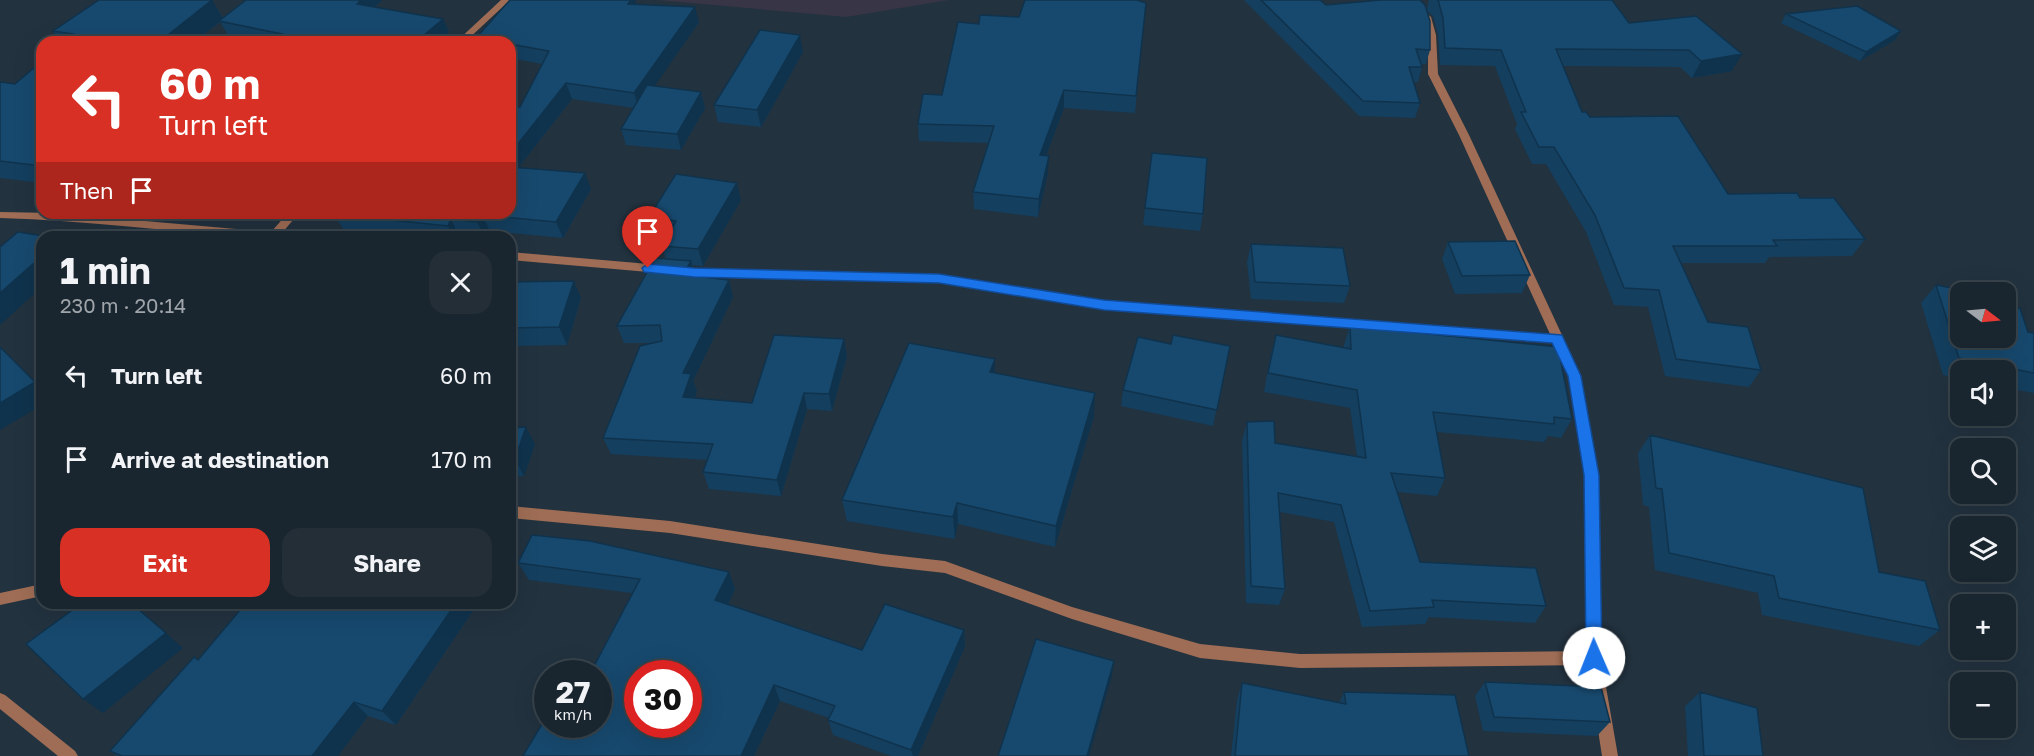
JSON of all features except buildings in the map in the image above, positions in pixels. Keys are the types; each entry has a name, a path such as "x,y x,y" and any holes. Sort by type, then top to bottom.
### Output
{"street":[{"path":"466,36 506,0"},
{"path":"1406,0 1427,17 1432,35 1433,74 1464,135 1575,376 1592,475 1594,658 1610,756"},
{"path":"0,215 36,216"},
{"path":"83,219 217,231"},
{"path":"278,231 289,219"},
{"path":"516,257 694,273 939,278 1104,305 1557,339"},
{"path":"516,513 670,527 882,560 945,567 1072,613 1200,651 1300,662 1594,658"},
{"path":"0,599 36,591"},
{"path":"0,700 70,756"}],"shaded area":[{"path":"657,0 949,0 846,17"}],"route":[{"path":"648,268 694,273 939,278 1104,305 1557,339 1575,376 1592,475 1594,658"}]}
